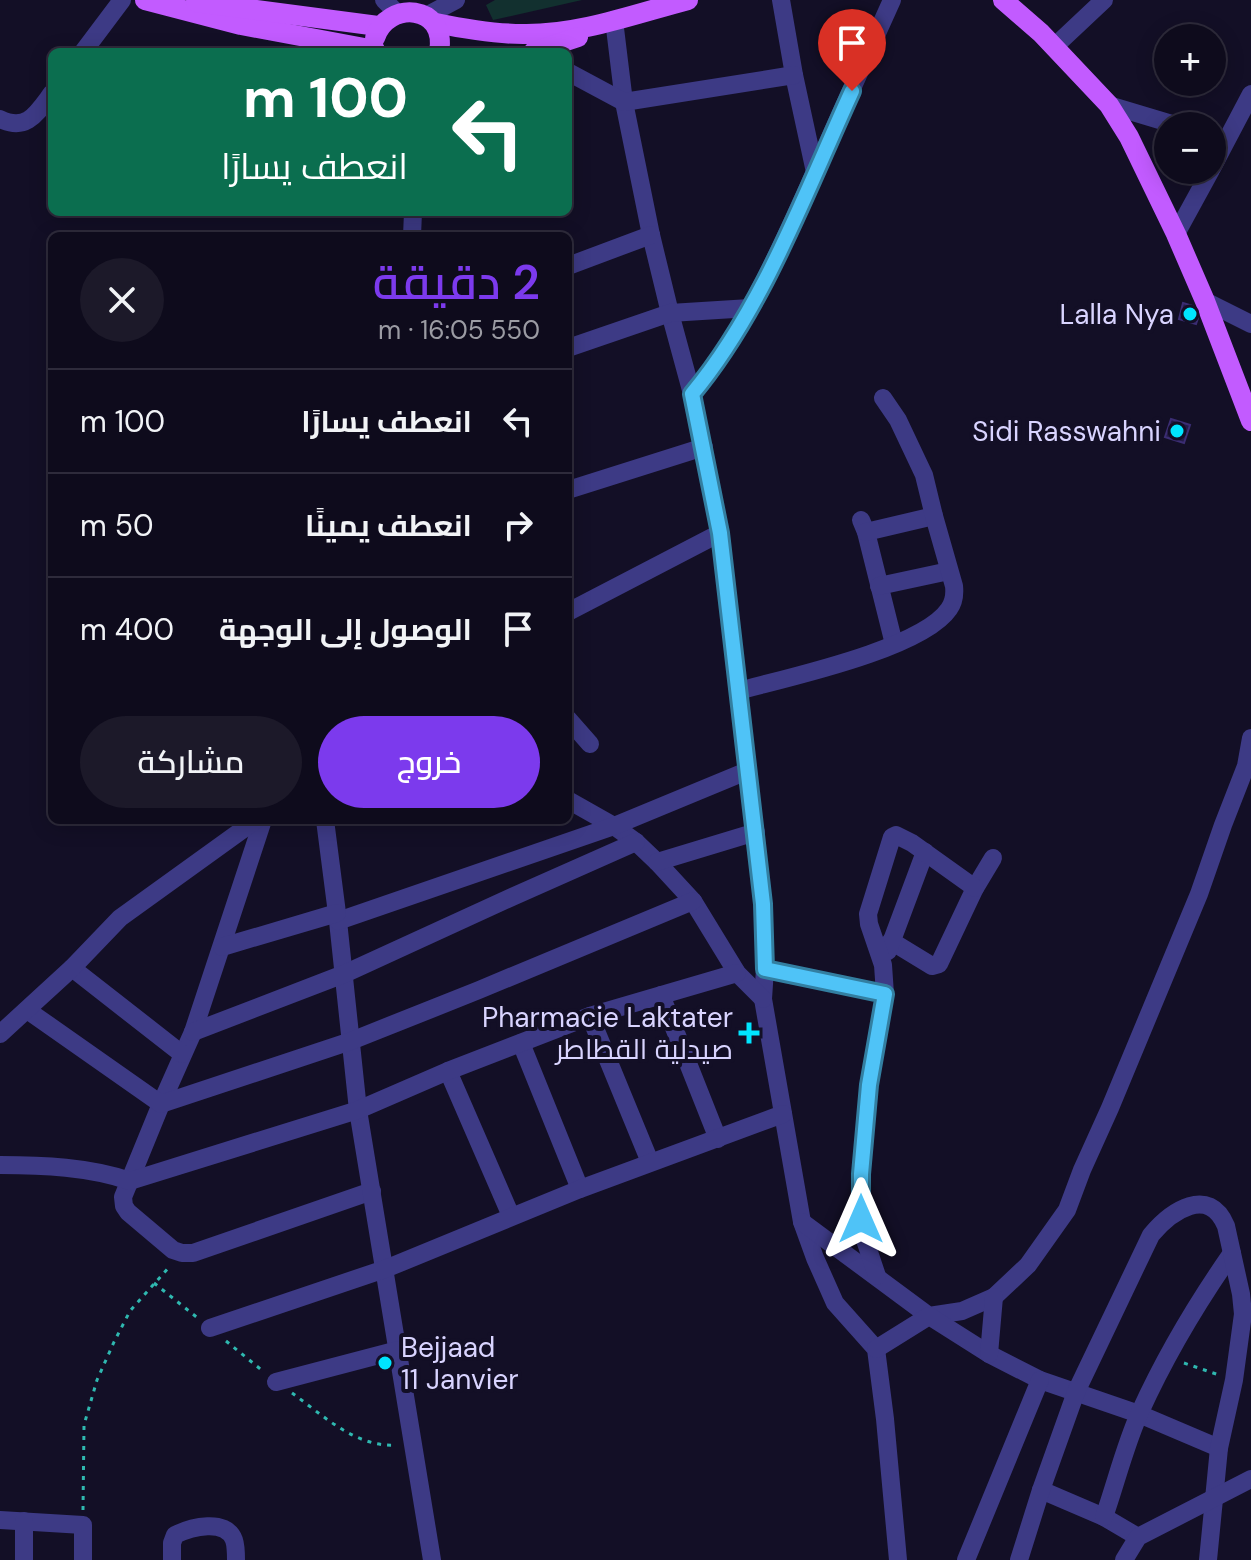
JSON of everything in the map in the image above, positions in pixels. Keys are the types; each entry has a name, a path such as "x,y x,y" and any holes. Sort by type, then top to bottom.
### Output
{"main road":[{"path":"145,0 241,25 360,48"},
{"path":"182,0 378,26"},
{"path":"376,48 374,38 389,5 412,8 432,19 480,32 525,34 570,30 688,0"},
{"path":"1003,0 1048,40 1109,105 1129,137 1205,301 1251,421"},
{"path":"1019,0 1048,40"},
{"path":"432,19 441,36 440,48"},
{"path":"546,48 574,39 614,20"}],"street":[{"path":"86,48 122,0"},
{"path":"432,19 456,0"},
{"path":"781,0 815,172"},
{"path":"692,394 715,366 750,308 791,225 892,0"},
{"path":"1048,40 1104,0"},
{"path":"614,20 624,102 651,235 692,394 720,533 763,904 763,999 802,1222 835,1303 876,1349 898,1560"},
{"path":"572,74 624,102 794,75"},
{"path":"1226,129 1251,94"},
{"path":"0,119 19,125 35,114 48,98"},
{"path":"1109,105 1154,118"},
{"path":"1176,234 1204,184"},
{"path":"572,265 651,235"},
{"path":"1205,301 1251,324"},
{"path":"572,347 670,313 750,308"},
{"path":"738,691 853,660 894,644 923,631 950,607 955,596 954,586 924,475 898,420 883,398"},
{"path":"572,489 704,447"},
{"path":"894,644 863,526 934,516"},
{"path":"572,610 720,533"},
{"path":"879,586 949,571"},
{"path":"572,724 590,744"},
{"path":"876,1349 929,1316 962,1311 994,1297 1028,1265 1067,1210 1199,894 1246,766 1251,738"},
{"path":"222,947 338,917 614,826 747,771"},
{"path":"572,802 614,826 657,862 693,901 737,973 763,999"},
{"path":"0,1034 72,968 120,918 250,824"},
{"path":"262,824 193,1032 123,1197 124,1206 173,1250 193,1253 372,1191"},
{"path":"326,824 358,1110 432,1560"},
{"path":"657,862 756,832"},
{"path":"877,1276 861,1219 861,1174 869,1085 885,994 883,965 868,914 889,842 896,835 902,837 975,888"},
{"path":"193,1032 344,974 636,842"},
{"path":"883,965 925,852"},
{"path":"891,941 936,967 993,858"},
{"path":"161,1104 351,1041 693,901"},
{"path":"72,968 182,1054"},
{"path":"765,969 885,994"},
{"path":"0,1165 75,1170 130,1181 358,1110 590,1016 737,973"},
{"path":"661,995 718,1139"},
{"path":"27,1010 161,1104"},
{"path":"590,1016 650,1162"},
{"path":"521,1043 580,1189"},
{"path":"448,1071 511,1216"},
{"path":"210,1328 385,1269 580,1189 783,1114"},
{"path":"1019,1560 1076,1392 1151,1235 1159,1224 1199,1203 1208,1204 1222,1216 1226,1226 1243,1314 1234,1380 1219,1448 1208,1560"},
{"path":"802,1222 929,1316 989,1354 1040,1380 1139,1414 1219,1448"},
{"path":"1104,1517 1139,1414 1206,1290 1232,1253"},
{"path":"989,1354 994,1297"},
{"path":"276,1382 398,1350"},
{"path":"966,1560 1040,1380"},
{"path":"1124,1560 1138,1537 1251,1479"},
{"path":"1041,1490 1104,1517 1138,1537"},
{"path":"0,1520 83,1525 83,1560"},
{"path":"24,1521 24,1560"},
{"path":"172,1560 175,1535 183,1531 218,1527 228,1530 234,1540 236,1560"}],"path":[{"path":"83,1525 84,1425 97,1380 130,1311 182,1253"},
{"path":"1168,1358 1234,1380"}],"green space":[{"path":"495,0 582,0 493,20 486,5"}],"building":[{"name":"Lalla Nya","path":"1183,303 1193,306 1198,318 1196,324 1179,319"},
{"name":"Sidi Rasswahni","path":"1171,419 1190,425 1184,443 1165,437"}],"place":[{"name":"Lalla Nya","path":"1190,314"},
{"name":"Sidi Rasswahni","path":"1177,431"},
{"name":"Pharmacie Laktater صيدلية القطاطر","path":"749,1033"},
{"name":"Bejjaad 11 Janvier","path":"385,1363"}],"route":[{"path":"852,91 750,308 715,366 692,394 720,533 756,832 765,969 885,994 869,1085 861,1174 861,1219"}]}
